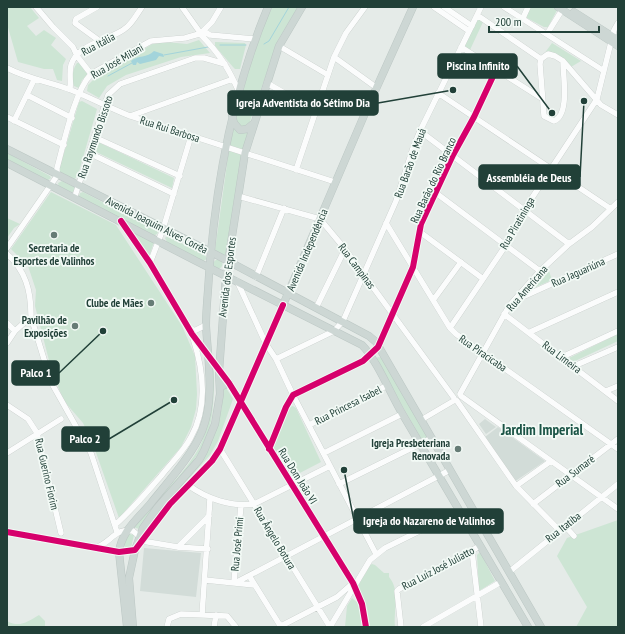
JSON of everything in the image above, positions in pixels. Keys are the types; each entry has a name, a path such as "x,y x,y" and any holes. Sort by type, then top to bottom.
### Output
{"main road":[{"name":"Avenida dos Esportes","path":"127,530 151,504 196,444 203,427 208,405 209,355 206,325 211,252 215,208 224,147 254,39 268,7"},
{"name":"Avenida dos Esportes","path":"132,627 129,578 136,550 147,520 190,472 204,451 215,424 220,387 219,372 226,275 245,153 279,46 302,7"},
{"name":"Avenida Independência","path":"283,305 413,7"},
{"path":"562,8 615,41"},
{"path":"232,116 234,124 240,130 247,129 253,124"},
{"name":"Avenida Joaquim Alves Corrêa","path":"7,149 57,176 211,252 369,336 378,347 432,438 540,627"},
{"name":"Avenida Joaquim Alves Corrêa","path":"7,162 283,305 358,342 370,355 402,414 441,476 528,627"},
{"path":"209,355 220,355"},
{"path":"220,387 229,383"},
{"path":"127,530 121,542 119,552 127,627"}],"street":[{"path":"36,7 53,28 73,47 76,56 91,74"},
{"path":"97,7 76,19 75,23 101,42"},
{"name":"Rua Itália","path":"70,89 71,63 76,56 86,48 127,28 142,7"},
{"path":"182,7 213,46 225,64 239,92"},
{"path":"201,32 212,22 221,7"},
{"path":"296,170 317,112 334,57 346,33 365,7"},
{"path":"434,7 469,31"},
{"path":"444,7 472,26"},
{"name":"Rua Barão de Mauá","path":"343,321 396,201 420,131 481,7"},
{"path":"504,7 604,71"},
{"path":"523,18 528,7"},
{"path":"547,34 562,8"},
{"path":"477,15 541,59"},
{"name":"Rua Piratininga","path":"450,328 482,278 506,245 524,210 597,99 604,71 615,41 618,23"},
{"path":"201,32 210,35 254,39"},
{"name":"Rua José Milani","path":"57,176 57,168 79,94 86,79 91,74 151,41 185,38 201,32"},
{"path":"213,46 213,41 218,36"},
{"path":"279,46 328,75"},
{"path":"461,47 541,98"},
{"path":"563,61 564,106 558,120 550,121 544,116 541,98 540,64 541,59 544,56 552,54 563,61 601,105 617,113"},
{"path":"334,57 377,88"},
{"name":"Rua Raymundo Bissoto","path":"74,196 79,186 108,95 120,84 195,58 204,58 225,64"},
{"name":"Rua Rui Barbosa","path":"7,69 34,80 70,89 105,107 130,116 336,182"},
{"name":"Rua Barão do Rio Branco","path":"378,347 413,267 421,224 453,155 474,118 496,70"},
{"path":"130,116 233,79"},
{"path":"14,121 34,80"},
{"path":"267,83 317,112"},
{"path":"438,94 612,209"},
{"path":"27,95 72,118"},
{"path":"7,117 64,145"},
{"path":"420,131 569,244"},
{"path":"150,263 163,229 191,136"},
{"path":"94,137 180,176"},
{"path":"89,153 174,194"},
{"path":"7,248 57,176"},
{"path":"436,194 506,245 540,272"},
{"path":"238,196 320,219"},
{"name":"Rua Americana","path":"458,397 509,306 540,272 569,244 592,227 618,202"},
{"path":"256,277 284,208"},
{"name":"Rua Campinas","path":"320,219 345,249 443,382 458,397 516,486 559,530"},
{"name":"Rua Dom João VI","path":"121,221 150,263 192,334 209,355 219,372 229,383 354,585 362,604 366,627"},
{"name":"Rua Piracicaba","path":"386,223 434,299 450,328 465,341 483,352 618,449"},
{"path":"420,232 482,278"},
{"path":"316,308 345,249"},
{"path":"7,254 19,266 27,283 30,318 52,382 91,453 118,532"},
{"name":"Rua Jaguariúna","path":"516,300 618,254"},
{"path":"434,299 461,262"},
{"path":"236,280 259,326 266,344 276,359 293,395 376,554"},
{"path":"530,332 618,292"},
{"name":"Avenida Independência","path":"141,538 188,485 212,461 220,449 283,305"},
{"name":"Rua Limeira","path":"504,314 530,332 618,401"},
{"path":"7,343 16,331 30,318"},
{"path":"276,359 334,330 343,321"},
{"path":"7,322 16,331"},
{"path":"187,326 194,331 206,325"},
{"path":"259,326 264,330 272,331"},
{"path":"562,357 618,331"},
{"path":"115,525 131,511 192,436 200,408 202,386 200,360 192,334"},
{"path":"269,449 286,407 293,395 358,364 378,347"},
{"path":"574,366 618,347"},
{"name":"Rua Princesa Isabel","path":"309,425 386,386"},
{"path":"606,392 618,386"},
{"path":"421,420 458,397 618,509"},
{"name":"Rua Guerino Fiorim","path":"7,405 28,419 37,434 61,533"},
{"path":"324,453 402,414"},
{"path":"7,453 61,419"},
{"path":"339,484 421,445 432,438"},
{"name":"Rua Sumaré","path":"533,504 618,439"},
{"name":"Rua Ângelo Botura","path":"220,449 330,627"},
{"path":"516,486 551,461"},
{"path":"188,485 202,495 210,498 241,505 254,504 330,466"},
{"path":"235,582 250,577 286,556 450,470"},
{"name":"Rua Itatiba","path":"509,572 559,530 618,484"},
{"path":"202,615 208,549 210,498"},
{"name":"Rua José Primi","path":"235,582 241,505"},
{"path":"330,627 354,585 370,560 376,554 460,510"},
{"path":"178,547 209,516"},
{"path":"565,526 574,536"},
{"path":"94,548 106,543 118,532 127,530 133,531 141,538 178,547 208,549"},
{"path":"7,532 108,551 119,552 136,550"},
{"path":"106,543 108,551"},
{"name":"Rua Luiz José Juliatto","path":"401,627 397,592 399,589 480,546"},
{"path":"472,551 481,627"},
{"path":"250,577 280,627 346,591 354,585"},
{"path":"205,580 254,585"},
{"path":"423,627 501,582"},
{"path":"167,627 169,619 177,615 216,615 229,617 236,627"},
{"path":"214,627 216,615"}],"shaded area":[{"path":"485,419 496,427 486,434 479,424"},
{"path":"498,427 545,461 514,482 485,437"},
{"path":"144,548 201,553 196,597 140,591"}],"green space":[{"path":"7,7 30,7 39,18 27,26 36,36 44,30 56,38 51,45 66,59 63,65 62,81 57,80 53,69 44,69 18,62 7,24"},
{"path":"272,7 298,7 278,40 251,118 244,147 225,256 216,253 215,250 231,135 257,40"},
{"path":"530,7 552,7 557,10 548,27 544,27 527,18 526,15"},
{"path":"477,18 483,22 469,52 462,47"},
{"path":"199,40 210,53 181,57 126,75 107,86 99,98 87,91 88,85 95,78 154,43 166,42 187,44"},
{"path":"215,42 245,43 246,45 240,69 235,69 233,67 215,46"},
{"path":"552,43 581,61 571,67 563,58 556,54 544,54"},
{"path":"77,63 81,63 89,74 82,80 79,88 74,86 73,80 73,71"},
{"path":"82,101 97,109 78,175 74,180 60,175 59,170 79,102"},
{"path":"98,142 174,178 172,188 94,151"},
{"path":"7,153 50,176 51,178 47,181 7,160"},
{"path":"62,181 74,187 74,193 59,187 58,183"},
{"path":"51,192 116,225 182,326 195,356 197,394 196,409 191,427 181,447 119,518 93,444 83,423 64,401 52,372 35,306 36,290 28,266 11,249"},
{"path":"83,192 157,230 158,233 154,236 80,198 80,193"},
{"path":"7,218 20,224 14,228 7,238"},
{"path":"131,232 154,242 149,257 147,257"},
{"path":"167,236 205,255 207,259 203,261 167,242 165,238"},
{"path":"218,259 223,264 218,269 213,264"},
{"path":"549,271 552,280 529,290"},
{"path":"618,334 618,341 573,362 569,358"},
{"path":"378,357 382,358 428,436 427,439 421,438 375,359"},
{"path":"210,367 214,371 213,406 210,426 199,453 149,514 139,529 131,526 174,482 194,456 201,444 205,432 208,408"},
{"path":"225,386 233,399 218,441 210,455 144,531 148,521 180,485 217,423 222,408 221,388"},
{"path":"293,406 296,408 321,462 294,476 289,475 273,449 290,407"},
{"path":"618,520 618,627 576,627 587,607 557,556 567,538"},
{"path":"130,534 134,535 131,548 126,549 124,544 127,536"},
{"path":"480,552 495,581 479,591 477,555"},
{"path":"372,564 384,573 389,573 389,577 395,588 395,627 370,627 367,608 357,588 368,566"},
{"path":"352,598 359,604 362,627 345,627 347,606"},
{"path":"39,615 45,621 45,627 7,627 7,621 20,624"}],"water":[{"path":"154,51 163,54 164,57 159,56 156,60 140,64 137,62 136,65 133,65 131,61 134,59 148,55"}],"waterway":[{"path":"264,44 269,41 289,7"},
{"path":"220,45 246,45"},
{"path":"164,55 208,47"},
{"path":"108,76 132,63"}],"cycle path":[{"path":"269,449 286,407 293,395 363,361 378,347 413,267 421,224 453,155 474,117 496,70"},
{"path":"121,221 150,263 192,334 229,383 353,583 362,604 366,627"},
{"path":"7,532 119,552 135,550 170,504 212,461 220,449 283,305"}],"place":[{"name":"Igreja Adventista do Sétimo Dia","path":"453,90"},
{"name":"Assembléia de Deus","path":"584,101"},
{"name":"Piscina Infinito","path":"552,113"},
{"name":"Secretaria de Esportes de Valinhos","path":"54,235"},
{"name":"Clube de Mães","path":"151,303"},
{"name":"Pavilhão de Exposições","path":"75,326"},
{"name":"Palco 1","path":"103,331"},
{"name":"Palco 2","path":"174,400"},
{"name":"Igreja Presbeteriana Renovada","path":"458,449"},
{"name":"Igreja do Nazareno de Valinhos","path":"344,470"}],"district":[{"name":"Jardim Imperial","path":"542,430"}]}
